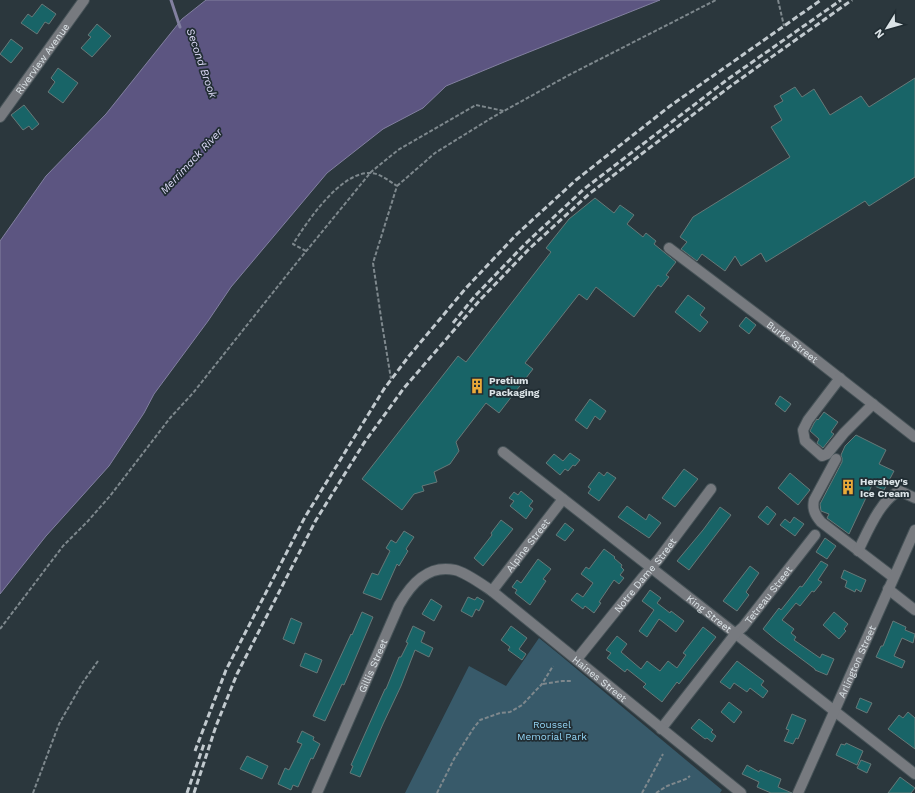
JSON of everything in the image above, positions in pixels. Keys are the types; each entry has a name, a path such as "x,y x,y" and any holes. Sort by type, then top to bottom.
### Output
{"street":[{"name":"Riverview Avenue","path":"0,117 84,0"},
{"name":"Burke Street","path":"669,248 915,437"},
{"path":"840,378 822,401 803,430 805,441 822,456 827,454 844,433 873,404"},
{"name":"King Street","path":"503,452 915,774"},
{"path":"836,459 814,500 814,512 821,522 894,577"},
{"name":"Notre Dame Street","path":"577,659 643,576 658,560 712,489"},
{"path":"858,551 882,507 896,493 900,491 915,498"},
{"name":"Alpine Street","path":"492,592 563,499"},
{"name":"Arlington Street","path":"798,793 915,530"},
{"name":"Tetreau Street","path":"661,729 815,535"},
{"name":"Haines Street","path":"455,570 472,578 492,592 577,659 741,793"},
{"name":"Gillis Street","path":"317,793 405,594 421,577 432,571 455,570"},
{"path":"888,589 915,610"}],"path":[{"path":"392,379 373,263 397,186 434,153 504,111 569,75 716,0"},
{"path":"778,0 784,26"},
{"path":"0,629 63,546 110,496 170,418 206,377 371,172 398,150 476,105 504,111"},
{"path":"306,251 293,244 312,215 345,181 360,174 371,172 384,177 397,186"},
{"path":"33,793 59,724 83,682 98,661"},
{"path":"437,793 454,759 480,720 516,709 532,696 542,684 553,666"},
{"path":"542,684 557,681 571,681"},
{"path":"642,793 663,754"},
{"path":"656,793 667,786 690,776"}],"green space":[{"name":"Roussel Memorial Park","path":"539,638 722,790 720,793 405,793 469,666 506,686"}],"water":[{"name":"Merrimack River","path":"206,0 660,0 446,86 423,108 383,129 327,173 231,287 154,394 144,413 109,466 46,536 0,594 0,241 46,176 106,114 182,19"}],"building":[{"path":"42,4 56,14 49,24 45,22 37,34 21,23 28,14 32,17"},
{"path":"97,24 111,36 92,57 81,48 91,37 88,35"},
{"path":"11,39 23,48 11,63 0,54"},
{"path":"58,68 78,83 63,103 48,92 55,82 51,78"},
{"path":"915,78 915,177 869,206 865,201 766,262 761,253 741,266 735,256 725,271 702,254 697,261 681,249 687,242 680,237 693,217 790,157 771,127 782,120 774,106 783,101 780,96 795,87 802,97 814,89 830,115 861,96 869,107"},
{"path":"24,105 39,124 32,130 29,126 23,130 11,115"},
{"name":"Pretium Packaging","path":"595,198 614,213 620,205 634,215 627,224 643,237 646,233 656,241 654,244 676,262 666,275 669,277 661,287 658,285 634,317 596,287 587,300 579,294 525,363 533,369 499,413 486,403 456,442 459,451 450,464 434,472 437,482 422,486 424,491 414,494 402,510 362,479 458,356 466,362 551,252 546,248 569,219"},
{"path":"688,295 705,308 700,315 708,322 700,332 675,312"},
{"path":"746,317 756,325 749,334 739,326"},
{"path":"780,396 791,404 785,412 775,404"},
{"path":"590,399 606,411 600,420 595,416 587,429 575,420"},
{"path":"824,412 838,422 831,432 834,434 823,448 817,443 819,439 810,431 814,423"},
{"name":"Hershey's Ice Cream","path":"856,435 886,450 879,464 894,471 884,490 872,485 849,534 827,518 829,514 821,511 820,504 842,462 841,455 845,446"},
{"path":"570,453 580,460 568,471 565,469 560,475 546,463 554,454 563,461"},
{"path":"684,469 698,479 675,507 662,498"},
{"path":"599,472 604,476 607,472 616,478 599,501 588,493 591,489 588,487"},
{"path":"790,473 810,490 798,505 778,488"},
{"path":"521,491 533,501 529,506 533,509 526,519 510,506 514,501 509,498 514,492 518,495"},
{"path":"627,506 646,520 649,514 661,523 649,538 618,517"},
{"path":"767,506 776,514 768,525 758,517"},
{"path":"720,507 731,515 689,570 677,561"},
{"path":"794,517 804,524 795,536 780,525 785,519 790,523"},
{"path":"501,520 513,529 483,566 474,558 492,535 491,533"},
{"path":"565,523 574,530 565,541 556,535"},
{"path":"404,531 414,537 406,549 408,551 399,566 397,564 381,600 363,593 372,573 378,575 390,551 386,548 391,540 396,543"},
{"path":"825,538 836,546 827,559 816,552"},
{"path":"604,549 615,557 614,558 622,565 621,567 624,570 620,575 624,578 619,584 614,580 599,602 601,603 594,613 585,606 583,609 571,600 577,593 583,597 593,583 581,574 586,567 589,569"},
{"path":"538,559 551,569 543,579 546,581 530,605 515,593 517,590 512,587 517,580 521,583"},
{"path":"821,561 828,565 818,580 822,582 814,592 812,591 800,606 796,603 782,620 794,629 791,633 796,637 794,640 820,658 822,654 834,659 827,675 815,670 763,629 779,608 781,610 800,586 802,587"},
{"path":"750,566 759,573 746,592 749,595 737,611 723,601"},
{"path":"844,570 866,580 861,592 856,589 855,592 845,587 847,581 841,578"},
{"path":"650,590 661,598 657,603 684,621 676,632 659,619 647,637 639,631 654,610 642,601"},
{"path":"468,597 475,600 477,597 484,601 479,611 476,609 472,617 461,611"},
{"path":"431,599 442,606 434,621 422,614"},
{"path":"362,612 373,617 344,685 342,684 325,721 313,716"},
{"path":"834,612 848,624 844,629 846,631 839,639 823,625"},
{"path":"291,618 302,623 294,644 283,639"},
{"path":"893,621 906,627 905,630 915,634 913,643 902,638 894,656 905,661 902,668 876,657 881,646 883,646"},
{"path":"413,626 425,632 421,642 433,648 429,657 415,650 401,686 360,777 350,773 353,766 351,765 399,657 401,657 408,643 406,642"},
{"path":"511,626 527,638 519,649 526,654 522,660 508,650 510,647 501,640"},
{"path":"703,627 716,637 679,684 677,682 662,702 643,687 646,684 627,669 625,672 607,658 611,653 606,650 617,636 627,644 621,652 641,669 647,661 660,671 668,661 677,668 686,655 683,653"},
{"path":"305,653 322,660 317,673 300,666"},
{"path":"737,661 764,681 761,685 768,691 763,698 750,688 747,692 734,683 730,689 720,682"},
{"path":"860,698 872,703 867,713 856,708"},
{"path":"729,702 742,712 734,723 721,712"},
{"path":"908,712 915,718 915,749 888,729 899,715 903,718"},
{"path":"792,714 806,720 798,739 796,738 793,744 784,741 789,730 786,729"},
{"path":"699,719 713,730 711,732 716,736 712,742 707,738 705,739 691,728"},
{"path":"302,731 314,737 313,740 320,744 313,759 311,758 298,787 293,785 291,790 278,784 285,768 289,770 302,744 297,742"},
{"path":"846,743 863,751 857,765 836,755 841,744 845,745"},
{"path":"247,756 268,766 262,779 240,769"},
{"path":"861,760 871,764 867,773 857,768"},
{"path":"747,765 759,772 760,770 781,779 778,787 792,793 771,793 757,787 759,782 742,774"},
{"path":"900,777 915,788 911,793 888,793"}],"waterway":[{"name":"Second Brook","path":"171,0 180,27"}],"railway":[{"path":"195,751 226,670 305,517 384,389 409,356 466,288 517,234 576,180 670,106 821,0"},
{"path":"453,323 475,296 525,244 584,189 728,79 841,0"},
{"path":"194,793 216,726 237,674 316,520 364,443 404,388 480,300 529,249 589,194 732,85 852,0"},
{"path":"187,793 204,744"}],"place":[{"name":"Pretium Packaging","path":"477,386"},
{"name":"Hershey's Ice Cream","path":"848,487"}]}
